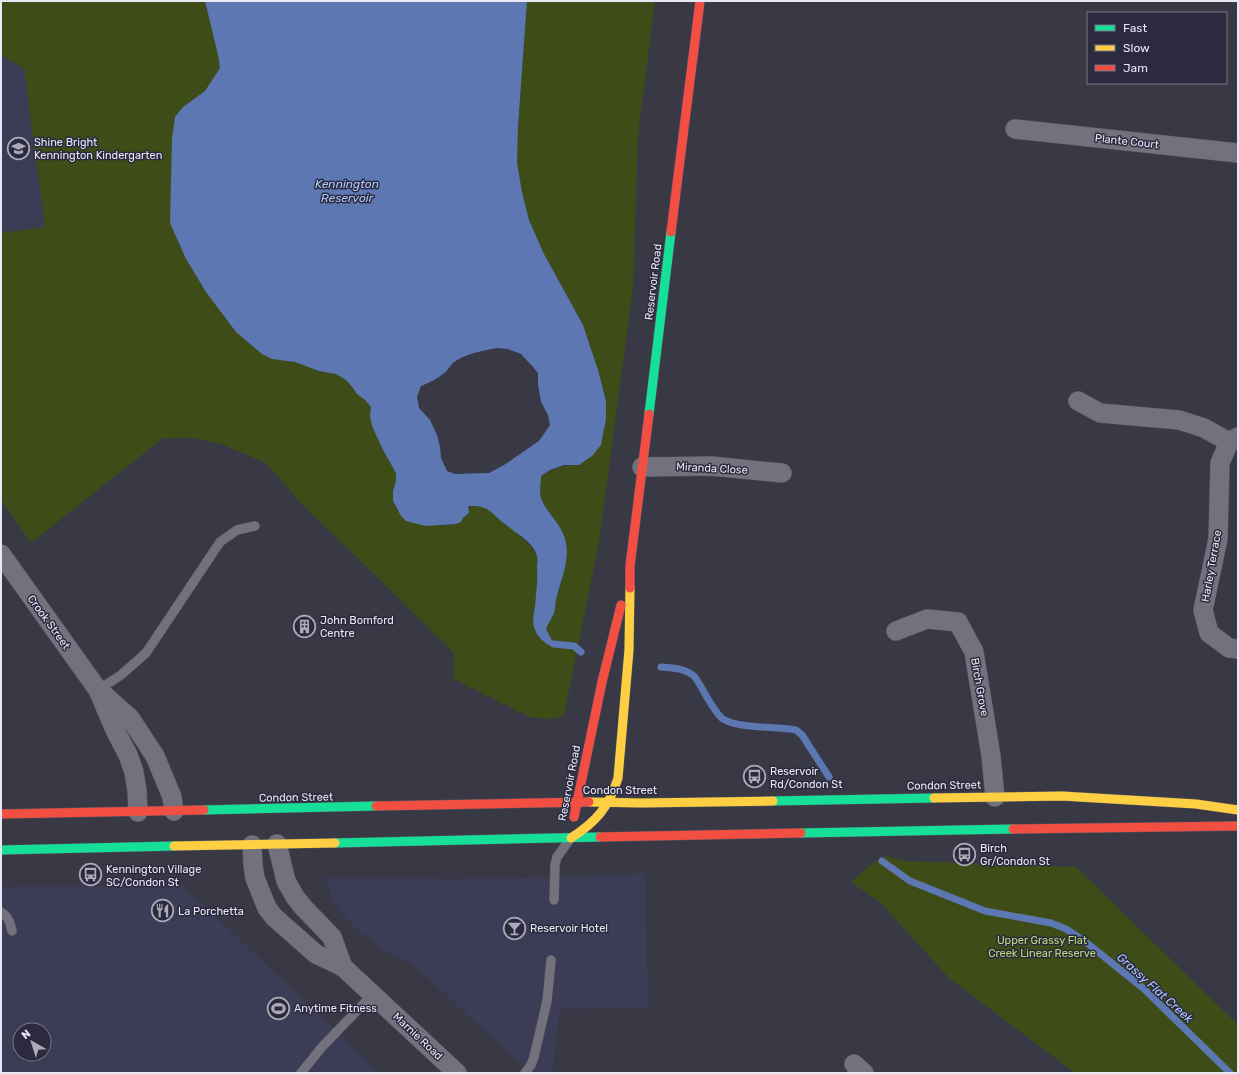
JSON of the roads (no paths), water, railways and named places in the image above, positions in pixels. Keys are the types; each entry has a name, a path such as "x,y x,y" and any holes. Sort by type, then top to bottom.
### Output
{"main road":[{"name":"Reservoir Road","path":"570,838 595,821 609,802 615,790 618,778 629,650 630,566 700,1"},
{"name":"Reservoir Road","path":"570,838 602,682 630,566"},
{"name":"Condon Street","path":"1,814 174,811 254,813 577,802 657,803 995,796 1062,796 1196,804 1238,810"},
{"path":"1,850 274,839 551,839 1238,826"}],"street":[{"name":"Plante Court","path":"1015,129 1238,153"},
{"name":"Harley Terrace","path":"1078,400 1100,413 1179,420 1233,439 1220,463 1218,539 1203,610 1208,633 1229,648 1238,649"},
{"name":"Miranda Close","path":"642,467 711,466 782,473"},
{"name":"Crook Street","path":"1,554 98,690 115,730 128,755 134,772 138,812"},
{"name":"Birch Grove","path":"896,631 927,619 958,622 974,652 991,756 995,796"},
{"name":"Crook Street","path":"98,690 130,718 155,756 172,797 174,811"},
{"name":"Marnie Road","path":"274,839 286,881 295,897 303,907 332,937 343,967"},
{"name":"Marnie Road","path":"252,841 255,878 261,896 274,917 316,954 343,967 457,1073"}],"lane":[{"path":"98,690 125,672 146,653 164,629 220,542 237,530 255,526"},
{"path":"554,900 555,865 557,857 570,838"},
{"path":"1,912 6,915 12,931"},
{"path":"525,1073 531,1065 534,1057 547,1001 551,960"},
{"path":"301,1073 322,1047 373,994"}],"water":[{"name":"Kennington Reservoir","path":"205,1 527,1 518,127 517,163 522,192 529,220 544,254 583,325 598,370 606,401 606,419 601,445 592,456 579,465 564,465 550,470 541,476 540,496 562,531 567,550 563,576 556,597 555,611 546,629 554,644 552,647 543,641 535,631 533,625 537,583 537,556 532,546 489,510 481,507 468,506 469,513 461,522 456,524 425,526 406,521 401,516 393,501 396,473 372,426 370,416 371,407 357,394 346,380 336,374 319,371 295,362 272,359 262,354 236,332 206,292 186,259 170,223 172,138 175,117 183,107 205,91 220,68","holes":["497,348 508,349 521,354 538,373 538,385 541,402 548,415 550,425 539,441 504,465 489,473 455,474 447,471 441,458 437,435 430,420 419,408 417,397 421,386 438,378 454,362 464,356"]}],"waterway":[{"name":"Grassy Flat Creek","path":"554,644 574,646 581,652"},
{"name":"Grassy Flat Creek","path":"661,667 683,670 695,677 712,706 723,719 748,726 796,730 802,735 829,777"},
{"name":"Grassy Flat Creek","path":"882,861 910,881 985,911 1051,923 1066,929 1087,943 1144,989 1230,1073"}],"place":[{"name":"Shine Bright Kennington Kindergarten","path":"18,148"},
{"name":"John Bomford Centre","path":"304,626"},
{"name":"Reservoir Rd/Condon St","path":"755,777"},
{"name":"Birch Gr/Condon St","path":"965,854"},
{"name":"Kennington Village SC/Condon St","path":"91,875"},
{"name":"La Porchetta","path":"162,911"},
{"name":"Reservoir Hotel","path":"514,928"},
{"name":"Anytime Fitness","path":"279,1008"}],"park label":[{"name":"Upper Grassy Flat Creek Linear Reserve","path":"1042,946"}]}
